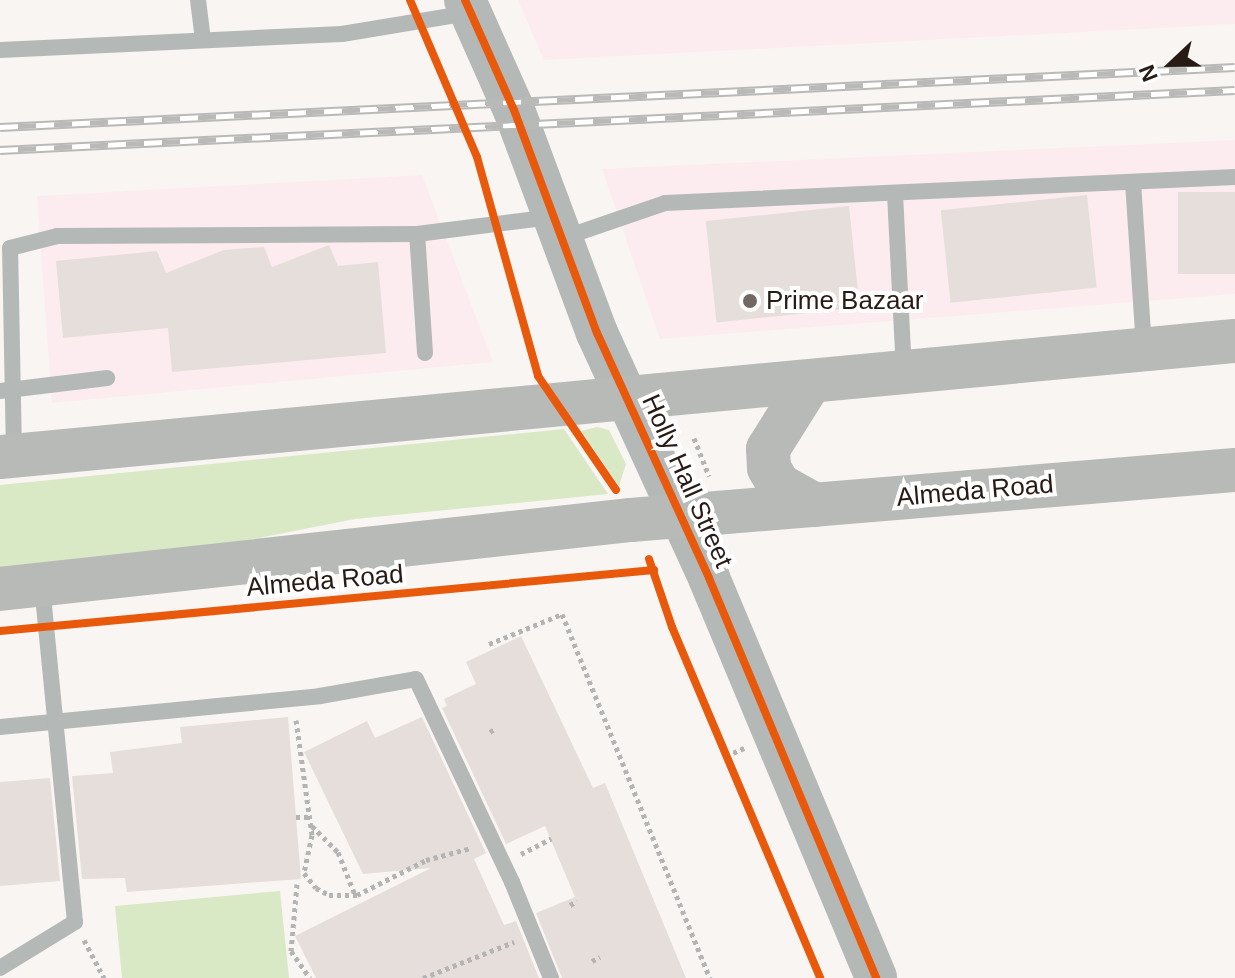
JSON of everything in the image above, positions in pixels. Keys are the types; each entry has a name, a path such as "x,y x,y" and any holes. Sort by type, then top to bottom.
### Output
{"main road":[{"path":"7,456 1235,341"},
{"path":"810,382 768,449 769,468 779,485 815,505"},
{"name":"Almeda Road","path":"21,588 681,516 1235,470"}],"street":[{"name":"Holly Hall Street","path":"468,6 626,398 681,516 876,978"}],"lane":[{"path":"198,0 203,40"},
{"path":"0,50 342,34 468,6"},
{"path":"7,456 5,248 57,236 417,234 557,227 665,203 1235,177"},
{"path":"1133,182 1144,349"},
{"path":"895,194 904,373"},
{"path":"417,234 425,353"},
{"path":"6,391 107,378"},
{"path":"0,968 75,922 55,723 21,588"},
{"path":"0,727 293,699 416,679 551,978"}],"path":[{"path":"694,438 714,487"},
{"path":"489,644 562,614 710,978"},
{"path":"293,699 308,817 311,825 338,852 355,895"},
{"path":"720,741 732,769"},
{"path":"296,817 308,817"},
{"path":"311,825 307,880 329,895 355,895 426,860 445,859 490,840"},
{"path":"297,884 291,951 310,978"},
{"path":"570,905 577,901"},
{"path":"75,922 104,978"},
{"path":"423,978 533,934"},
{"path":"592,961 600,957"}],"shaded area":[{"path":"518,0 1235,0 1235,24 544,60"},
{"path":"1235,140 1235,294 660,339 602,169"},
{"path":"422,175 493,362 52,403 37,196"}],"green space":[{"path":"597,427 609,430 626,464 619,486 581,431"},
{"path":"564,429 608,494 355,519 188,552 0,568 0,485"},
{"path":"280,891 289,978 122,978 115,906"}],"building":[{"path":"1178,192 1235,192 1235,274 1178,274"},
{"path":"1087,195 1097,287 951,303 941,210"},
{"path":"849,206 860,307 716,322 706,221"},
{"path":"329,245 338,266 378,262 386,353 172,372 168,328 63,338 56,261 157,251 166,273 224,250 264,247 272,267"},
{"path":"521,636 593,788 605,783 686,978 562,978 536,913 575,897 545,826 506,844 442,708 447,706 444,699 476,684 466,662"},
{"path":"288,717 301,879 127,892 125,878 82,879 72,776 113,773 110,752 182,743 180,727"},
{"path":"422,717 486,853 474,859 504,925 516,921 539,978 316,978 295,936 431,868 363,874 304,752 367,721 375,738"},
{"path":"50,778 60,881 0,886 0,782"}],"railway":[{"path":"0,127 1235,67"},
{"path":"0,150 1235,90"}],"cycle path":[{"path":"410,0 477,157 538,376 616,490"},
{"path":"465,0 514,110 597,333 709,578 876,978"},
{"path":"649,559 672,627 820,978"},
{"path":"0,631 654,570"}],"place":[{"name":"Prime Bazaar","path":"750,301"}]}
